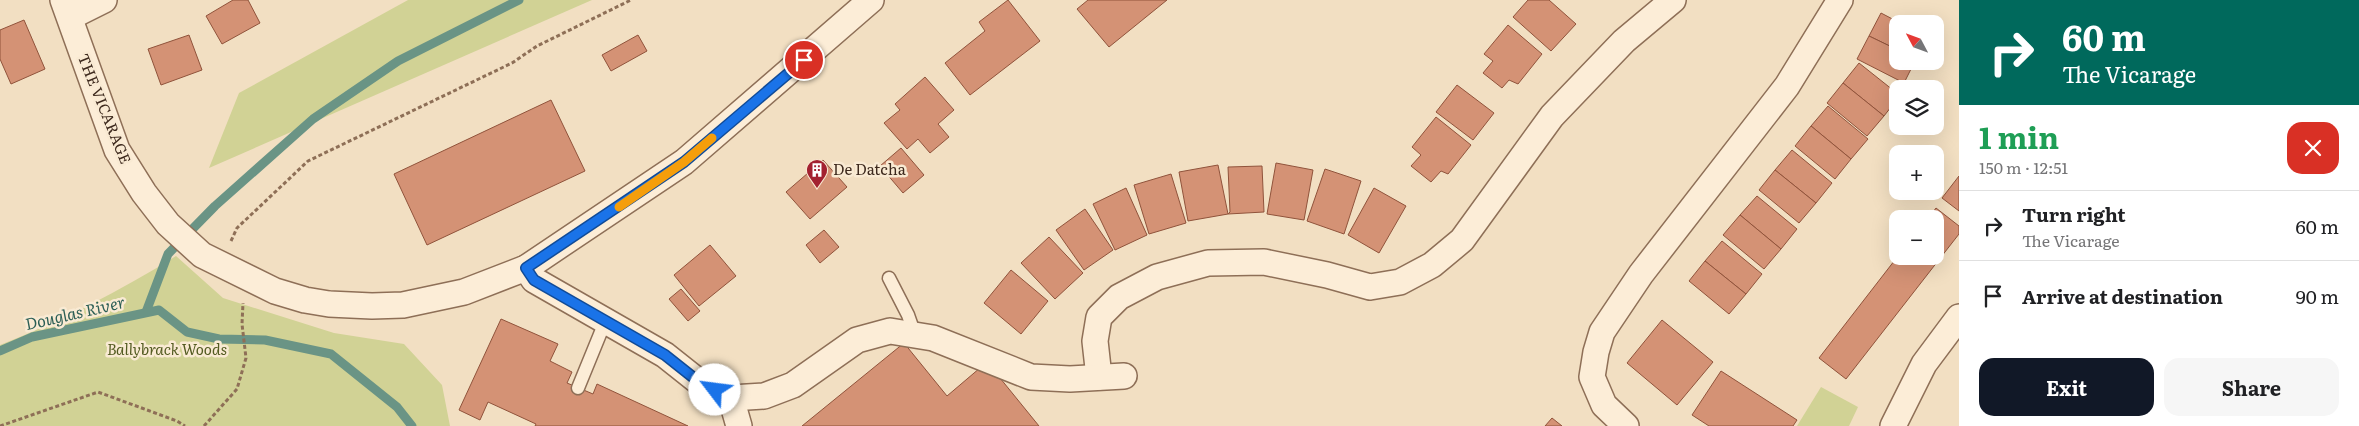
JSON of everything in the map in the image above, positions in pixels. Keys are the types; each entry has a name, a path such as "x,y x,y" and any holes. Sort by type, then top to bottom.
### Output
{"street":[{"path":"66,9 104,0"},
{"name":"THE VICARAGE","path":"66,9 118,150 156,210 197,250 217,264 275,291 305,300 329,304 403,305 464,292 526,268 684,162 870,0"},
{"path":"1099,377 1095,341 1099,317 1119,297 1157,277 1208,263 1264,262 1327,275 1370,287 1400,282 1432,265 1462,240 1552,116 1624,41 1673,0"},
{"path":"1626,426 1604,405 1592,377 1596,352 1602,332 1641,274 1787,86 1840,0"},
{"path":"526,268 534,280 665,355 699,382 731,398 764,396 793,384 857,340 890,331 933,338 1031,377 1070,379 1124,376"},
{"path":"1894,426 1924,364 1959,317"},
{"path":"731,398 739,426"}],"lane":[{"path":"889,278 908,315 914,334"},
{"path":"578,388 605,322"}],"path":[{"path":"227,248 237,228 308,161 512,63 545,41 631,0"},
{"path":"204,426 237,389 246,358 242,324"},
{"path":"0,426 98,392 177,421 185,426"}],"green space":[{"path":"408,0 592,0 209,168 239,93"},
{"name":"Ballybrack Woods","path":"176,256 223,298 334,333 404,344 442,385 450,426 0,426 0,345 90,305"},
{"path":"1821,387 1858,407 1849,426 1797,426"}],"building":[{"path":"233,0 248,0 260,23 222,44 206,16"},
{"path":"1008,0 1040,41 970,95 945,63 985,31 979,22"},
{"path":"1088,0 1167,0 1109,47 1077,9"},
{"path":"1528,0 1549,0 1576,24 1551,51 1513,17"},
{"path":"1881,13 1889,17 1889,46 1869,36"},
{"path":"24,20 45,69 11,84 0,59 0,30"},
{"path":"1508,25 1542,54 1518,84 1509,80 1502,88 1483,73 1493,61 1484,54"},
{"path":"189,35 202,70 161,85 148,49"},
{"path":"638,35 647,51 611,71 602,55"},
{"path":"1869,36 1889,46 1889,70 1910,70 1906,80 1898,80 1857,59"},
{"path":"1859,63 1889,87 1889,110 1884,116 1843,83"},
{"path":"925,77 954,110 938,124 949,137 930,153 918,139 907,149 884,123 900,110 895,104"},
{"path":"1843,83 1884,116 1867,136 1827,103"},
{"path":"1457,85 1494,113 1473,140 1436,112"},
{"path":"551,100 585,171 427,245 394,174"},
{"path":"1828,106 1868,139 1851,159 1811,126"},
{"path":"1436,117 1471,145 1448,174 1441,171 1431,182 1411,166 1421,155 1412,147"},
{"path":"1811,126 1851,159 1835,179 1795,146"},
{"path":"901,148 924,175 903,193 880,166"},
{"path":"1792,150 1832,183 1816,203 1775,170"},
{"name":"De Datcha","path":"823,160 847,187 810,219 786,192"},
{"path":"1276,163 1313,170 1304,220 1267,214"},
{"path":"1218,165 1228,214 1188,221 1179,172"},
{"path":"1262,166 1264,212 1228,214 1230,212 1228,167"},
{"path":"1325,169 1361,181 1344,234 1307,221"},
{"path":"1775,170 1816,203 1799,223 1759,190"},
{"path":"1171,174 1186,223 1149,234 1134,185"},
{"path":"1959,176 1959,211 1944,200 1944,195"},
{"path":"1126,188 1147,235 1115,250 1093,204"},
{"path":"1374,188 1406,206 1379,253 1348,235"},
{"path":"1757,196 1797,229 1781,249 1740,215"},
{"path":"1085,209 1113,250 1084,270 1056,230"},
{"path":"1944,214 1959,226 1959,234 1944,253"},
{"path":"1740,215 1781,249 1764,269 1723,235"},
{"path":"824,230 839,247 820,263 806,245"},
{"path":"1049,237 1083,273 1055,299 1021,263"},
{"path":"1722,241 1762,274 1746,294 1705,261"},
{"path":"710,245 736,276 699,306 674,275"},
{"path":"1705,261 1746,294 1729,314 1689,281"},
{"path":"1891,265 1935,265 1846,379 1819,358"},
{"path":"1011,270 1048,301 1021,334 984,303"},
{"path":"681,289 700,311 688,321 669,299"},
{"path":"501,319 558,344 550,361 572,372 567,383 593,394 597,384 688,426 535,426 536,424 488,402 480,420 459,410"},
{"path":"1662,320 1713,362 1677,405 1627,363"},
{"path":"904,343 947,396 987,362 1039,426 802,426"},
{"path":"1721,371 1797,420 1793,426 1709,426 1692,415"},
{"path":"1552,418 1562,426 1545,426"}],"waterway":[{"path":"146,312 168,254 215,206 313,119 398,61 519,0"},
{"name":"Douglas River","path":"0,351 32,337 159,310 187,332 219,339 265,340 331,354 397,407 412,426"}],"slow traffic":[{"path":"619,207 684,162 712,138"}],"place":[{"name":"De Datcha","path":"817,189"}],"route":[{"path":"715,390 699,382 665,355 534,280 526,268 684,162 804,60"}]}
